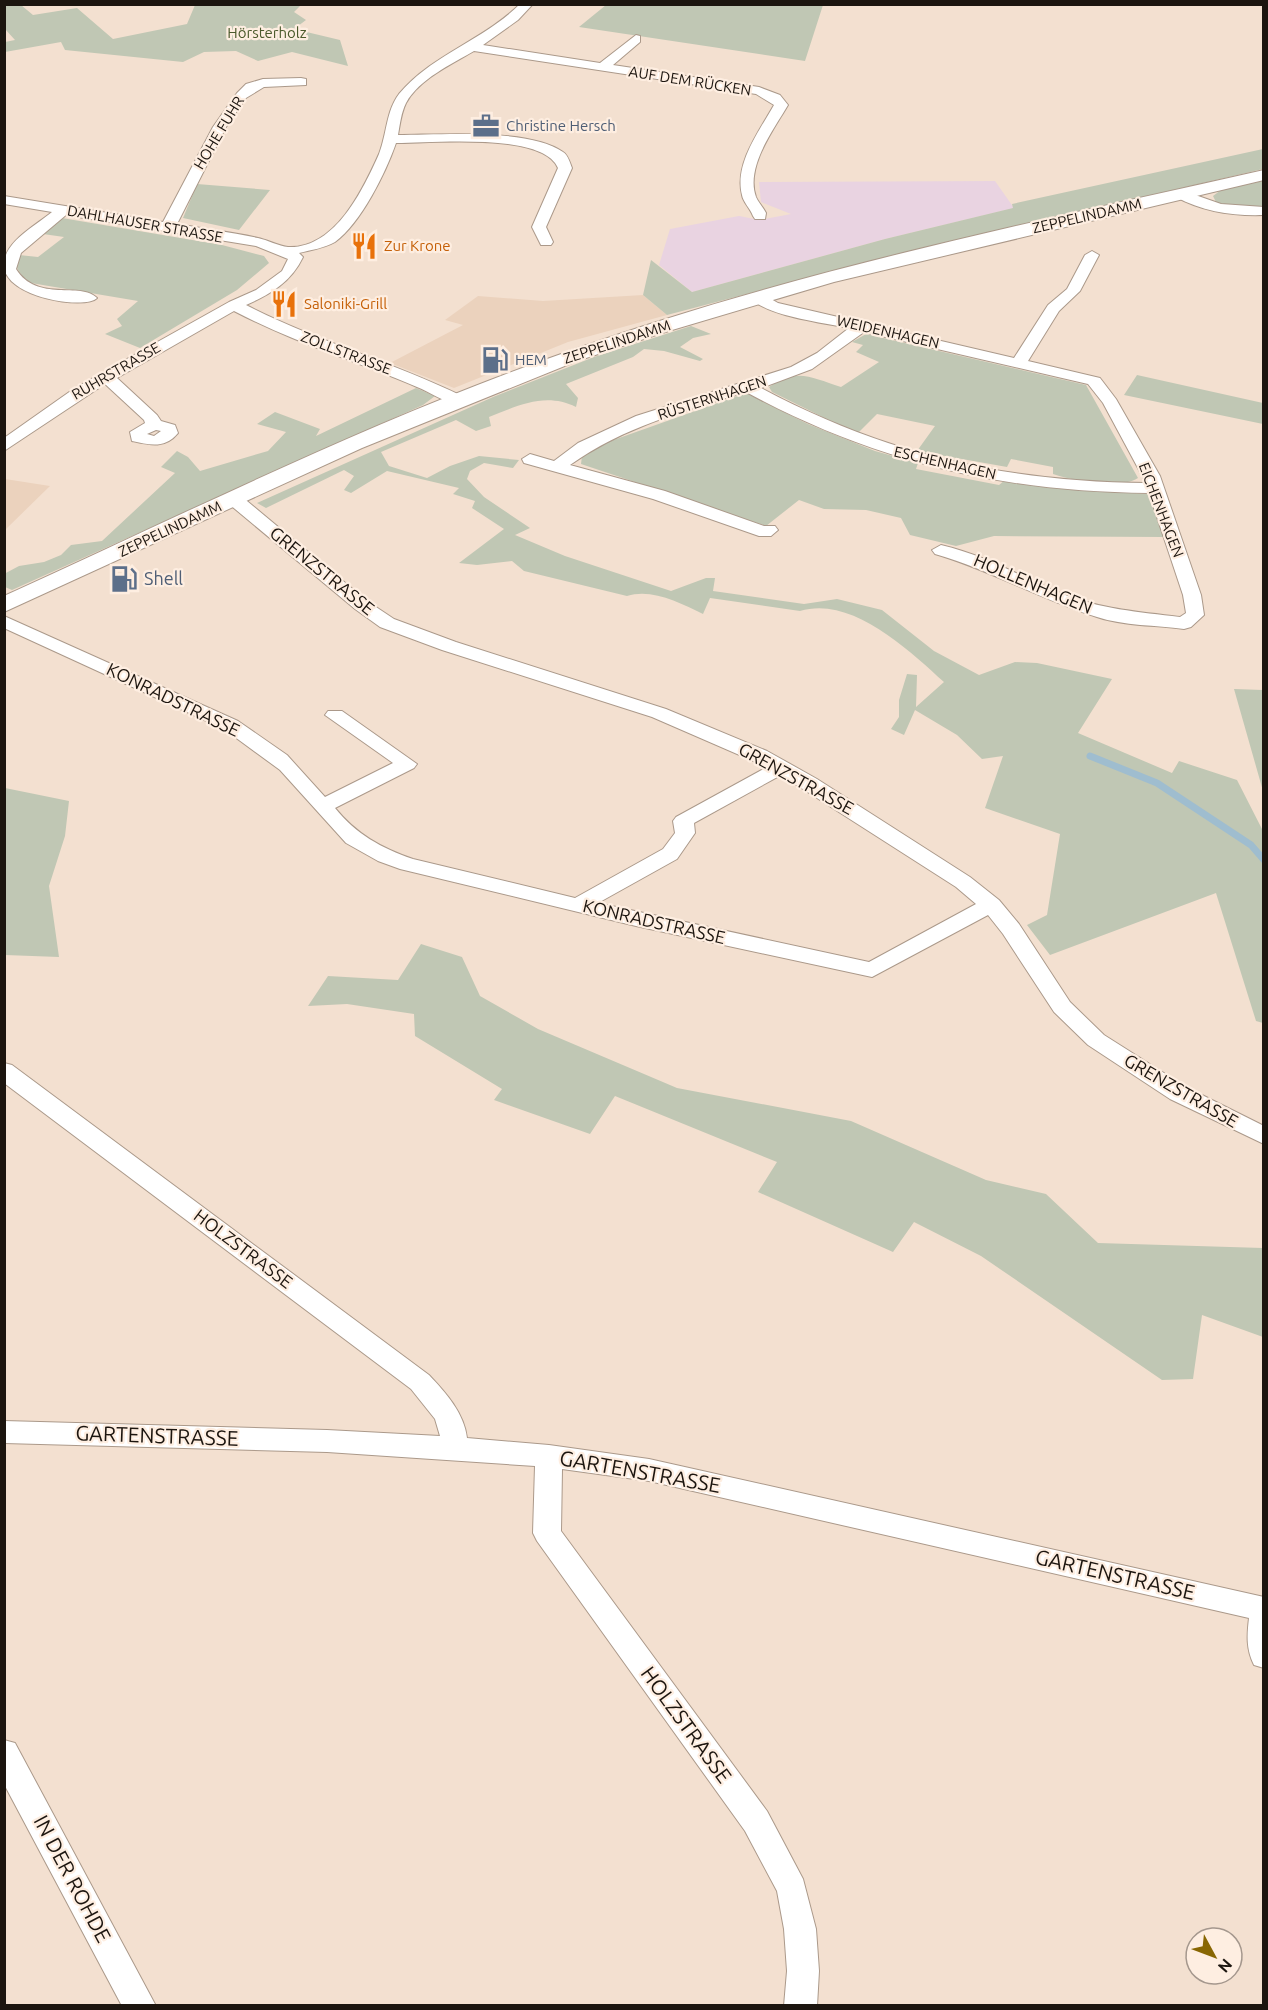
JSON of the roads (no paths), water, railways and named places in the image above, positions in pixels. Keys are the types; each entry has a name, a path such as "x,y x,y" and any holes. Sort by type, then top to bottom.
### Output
{"main road":[{"name":"ZEPPELINDAMM","path":"4,605 458,400 583,353 759,298 895,261 1263,175"}],"street":[{"path":"285,252 328,240 339,230 383,164 391,139 392,122 404,96 436,70 506,26 527,4"},
{"path":"603,67 636,39"},
{"name":"AUF DEM RÜCKEN","path":"474,47 759,92 778,100 781,105 762,140 748,178 748,195 760,216"},
{"name":"HOHE FUHR","path":"166,226 174,219 196,171 239,98 256,84 275,81 301,82"},
{"path":"391,139 520,141 545,146 560,154 566,162 565,168 539,227 546,243"},
{"path":"1181,194 1198,204 1218,208 1263,211"},
{"name":"DAHLHAUSER STRASSE","path":"4,200 256,242 285,252"},
{"path":"63,210 14,251 9,269 15,279 32,290 89,298"},
{"name":"RUHRSTRASSE","path":"4,446 53,409 103,378 234,305 239,297 273,273 285,252"},
{"path":"1019,363 1053,308 1072,291 1092,255"},
{"name":"WEIDENHAGEN","path":"759,298 773,306 1094,381"},
{"name":"ZOLLSTRASSE","path":"234,305 267,323 421,382 458,400"},
{"name":"RÜSTERNHAGEN","path":"559,465 577,450 610,434 814,362 862,326"},
{"path":"103,378 114,382 151,418 154,425"},
{"name":"EICHENHAGEN","path":"1094,381 1110,402 1156,489 1192,595 1195,615"},
{"name":"ESCHENHAGEN","path":"748,387 834,431 908,457 1020,480 1076,486 1156,489"},
{"path":"530,459 559,465 660,495 765,532 769,530"},
{"name":"GRENZSTRASSE","path":"235,500 361,605 387,623 449,646 659,713 781,767 894,836 963,882 991,905 1011,929 1062,1007 1096,1040 1178,1093 1263,1136"},
{"name":"HOLLENHAGEN","path":"941,550 982,562 1054,597 1105,614 1149,621 1184,622 1195,615"},
{"name":"KONRADSTRASSE","path":"4,621 231,725 264,747 293,771 343,831 374,853 406,864 872,969 991,905"},
{"path":"322,806 407,764 335,715"},
{"path":"578,904 670,854 685,833 682,820 781,767"},
{"name":"HOLZSTRASSE","path":"4,1071 420,1382 442,1405 455,1439 452,1447"},
{"name":"GARTENSTRASSE","path":"4,1432 452,1447 549,1456 649,1470 1263,1610"},
{"name":"HOLZSTRASSE","path":"549,1456 547,1533 756,1821 792,1889 800,1929 803,1971 800,2006"},
{"path":"1263,1614 1263,1656"},
{"name":"IN DER ROHDE","path":"4,1753 140,2006"}],"waterway":[{"path":"1090,756 1157,783 1251,845 1264,860"}],"place":[{"name":"Christine Hersch","path":"486,126"},
{"name":"Zur Krone","path":"364,246"},
{"name":"Saloniki-Grill","path":"284,304"},
{"name":"HEM","path":"495,360"},
{"name":"Shell","path":"124,579"}],"park label":[{"name":"Hörsterholz","path":"267,33"}]}
